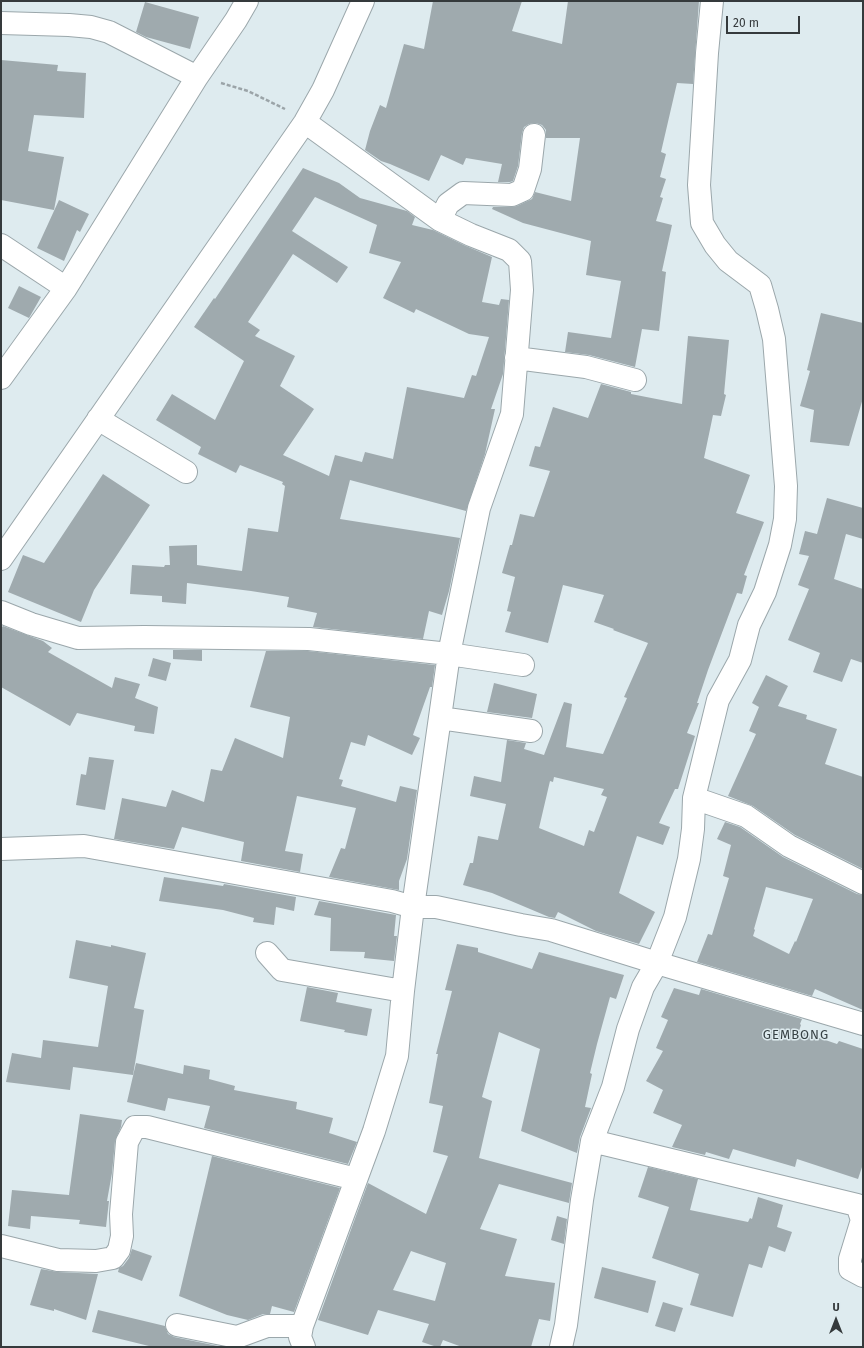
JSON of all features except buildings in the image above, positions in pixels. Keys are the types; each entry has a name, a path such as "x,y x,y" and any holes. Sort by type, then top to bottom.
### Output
{"street":[{"path":"1,378 66,288 197,77 236,20 247,1"},
{"path":"1,559 305,122 323,90 363,1"},
{"path":"560,1347 566,1325 582,1200 592,1141 613,1087 628,1029 643,987 657,963 675,916 689,859 693,829 694,798 718,700 740,660 749,625 765,592 780,545 785,520 786,486 774,339 760,285 728,261 715,245 702,223 699,185 707,52 712,1"},
{"path":"1,23 69,25 91,27 103,30 197,77"},
{"path":"304,1347 300,1337 302,1326 374,1131 397,1056 413,907 449,654 479,508 512,414 522,290 520,261 509,250 471,235 440,220 305,122"},
{"path":"440,220 448,204 462,193 512,195 523,190 530,169 534,135"},
{"path":"1,245 66,288"},
{"path":"516,358 586,366 635,380"},
{"path":"98,419 186,472"},
{"path":"1,612 31,624 78,638 144,637 309,639 449,654 523,665"},
{"path":"440,718 531,731"},
{"path":"694,798 746,816 789,846 863,883"},
{"path":"1,850 84,846 392,901 413,907 436,907 551,930 863,1024"},
{"path":"267,953 282,970 403,991"},
{"path":"1,1246 58,1260 96,1261 113,1258 119,1250 122,1236 121,1214 127,1142 135,1127 147,1127 356,1179"},
{"path":"592,1141 857,1205 862,1220 850,1259 850,1269 863,1276"},
{"path":"177,1325 237,1337 267,1326 302,1326"}],"path":[{"path":"248,90 287,111"}],"district":[{"name":"GEMBONG","path":"796,1035"}]}
